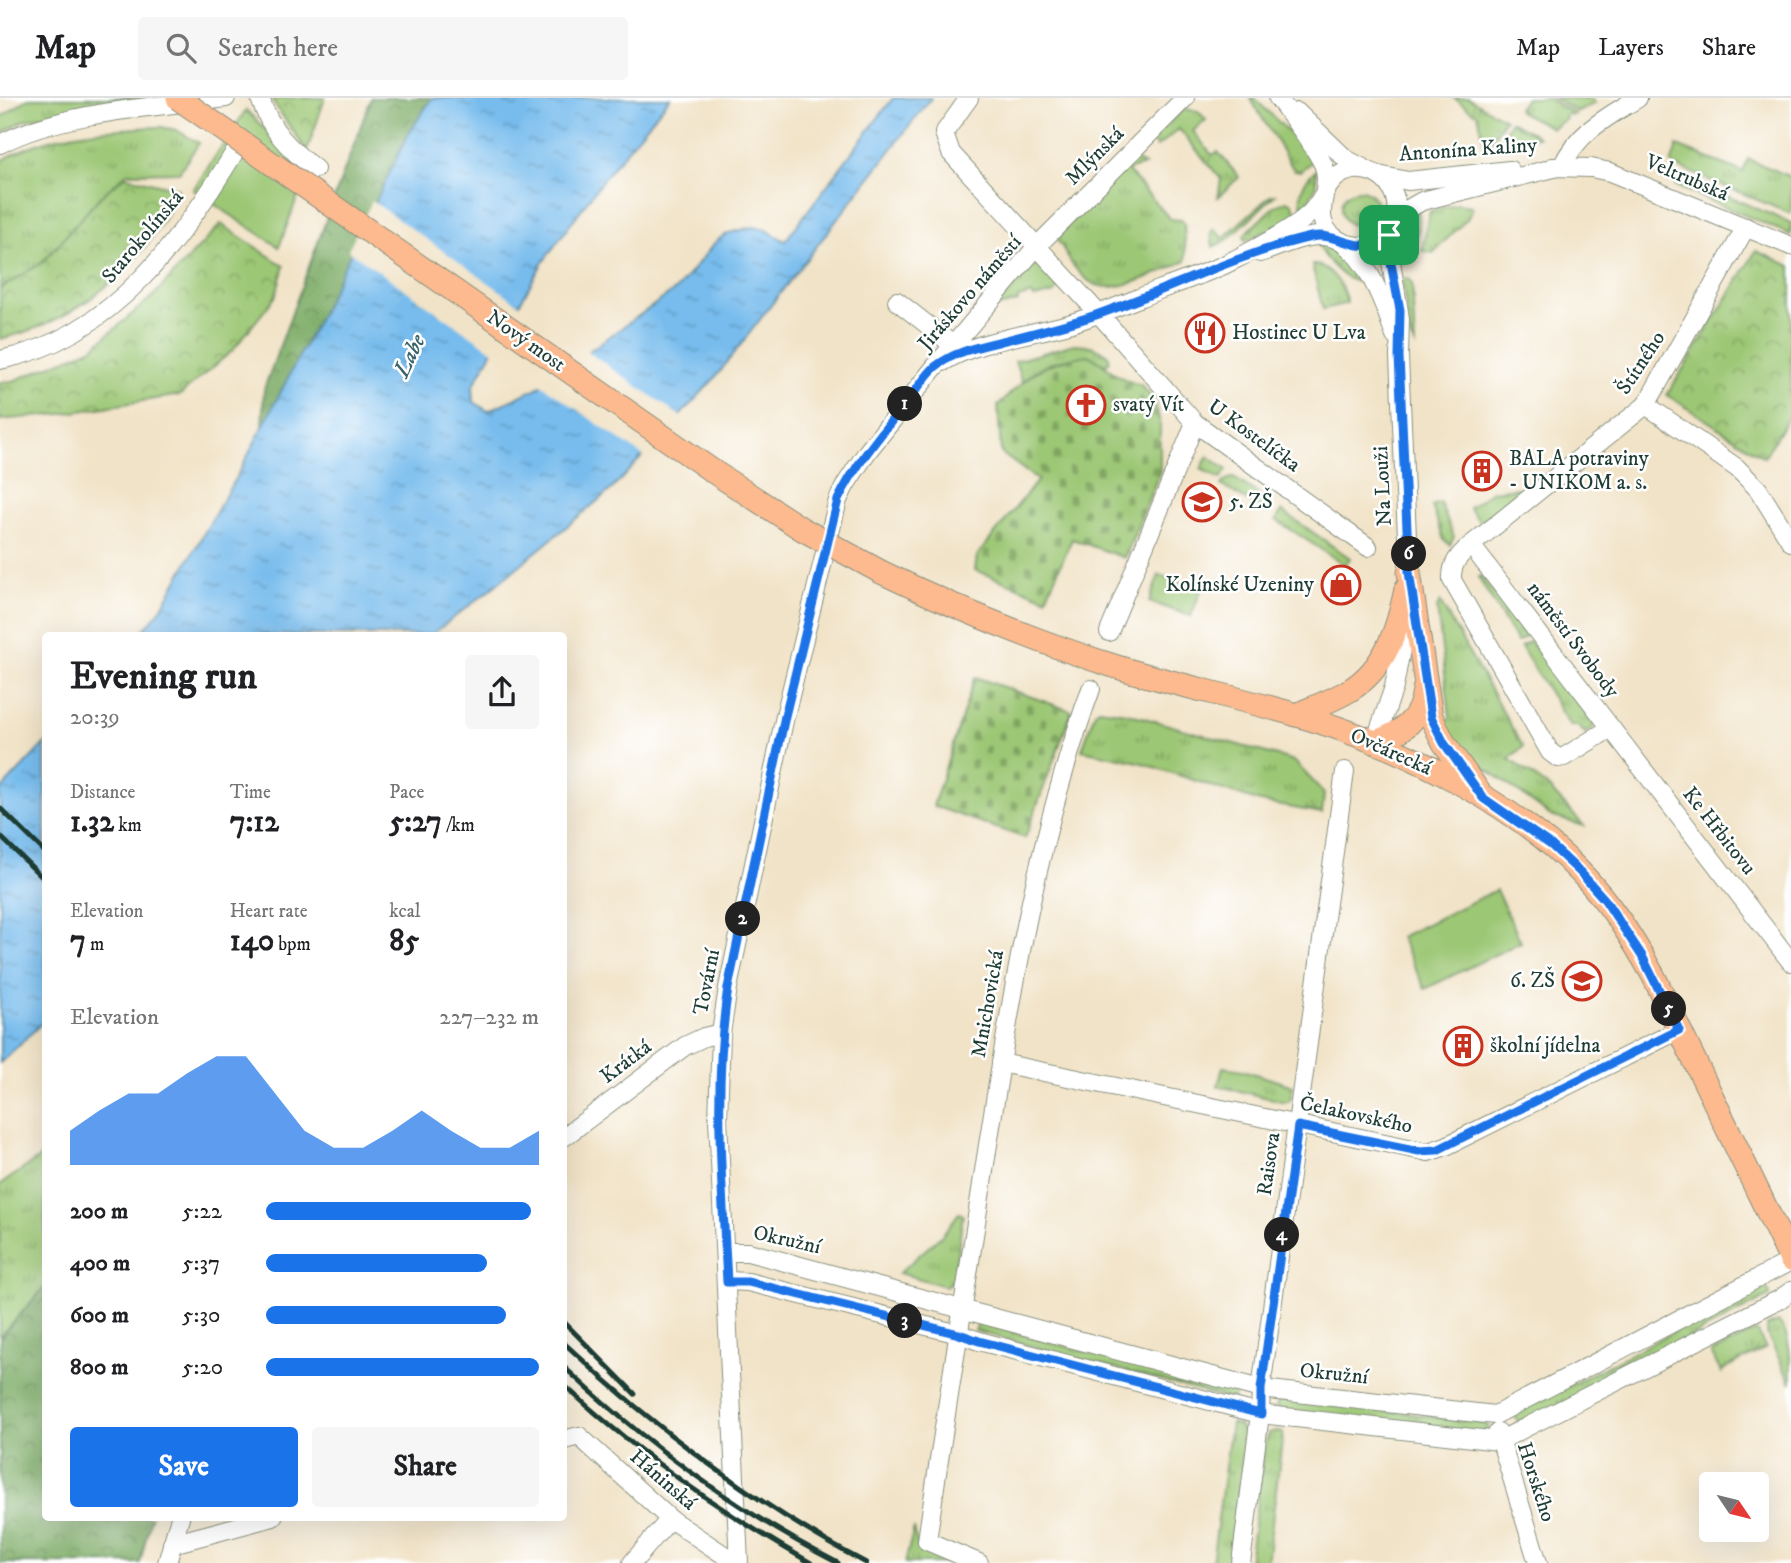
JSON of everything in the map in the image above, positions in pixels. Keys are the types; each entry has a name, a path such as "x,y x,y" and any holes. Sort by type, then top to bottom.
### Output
{"main road":[{"name":"Nový most","path":"178,98 713,472 802,529 881,572"},
{"name":"Ovčárecká","path":"881,572 961,610 1050,645 1118,667 1296,715 1375,742 1483,798 1551,845 1605,900 1642,956 1791,1261"},
{"path":"1409,572 1431,717 1436,730 1483,798"},
{"path":"1296,715 1349,691 1381,661 1396,631 1409,572"},
{"path":"1375,742 1394,736 1412,721 1422,704 1424,679"}],"street":[{"path":"0,144 16,136 68,120 226,98"},
{"path":"260,98 267,118 280,138 290,150 315,169"},
{"path":"969,98 944,133 951,153 1037,246"},
{"name":"Mlýnská","path":"1037,246 1185,98"},
{"path":"1280,98 1346,159 1376,174 1388,184 1394,194 1396,209 1392,225"},
{"path":"1280,98 1321,161 1326,176 1321,209 1323,220 1332,234 1360,260 1373,283 1389,319 1399,357"},
{"path":"1224,265 1310,237 1329,236 1353,245 1367,245 1383,237 1403,212 1422,201 1562,166 1585,132 1638,98"},
{"name":"Starokolínská","path":"0,360 29,353 61,339 112,307 146,275 208,196 241,142"},
{"name":"Antonína Kaliny","path":"1376,174 1408,181 1562,166"},
{"name":"Veltrubská","path":"1562,166 1610,172 1791,246"},
{"name":"Jiráskovo náměstí","path":"934,368 967,351 1099,314 1224,265 1302,220 1318,204 1331,181 1341,174 1355,170 1376,174"},
{"name":"Na Louži","path":"1375,742 1400,664 1407,616 1409,572 1399,357 1400,310 1388,248 1392,225"},
{"name":"Štítného","path":"1471,545 1646,405 1746,227"},
{"name":"Jiráskovo náměstí","path":"934,368 1037,246 1099,314"},
{"path":"897,301 953,345"},
{"name":"U Kostelíčka","path":"1099,314 1195,423 1368,547"},
{"name":"Tovární","path":"738,1563 718,1119 721,1033 728,988 785,716 838,500 867,452 934,368"},
{"path":"1646,405 1749,479 1791,542"},
{"path":"1109,632 1195,423"},
{"name":"náměstí Svobody","path":"1471,545 1611,728 1564,757 1558,758 1550,752 1452,580 1451,573 1456,560 1471,545"},
{"name":"Mnichovická","path":"979,1563 927,1541 1023,936 1046,831 1091,689"},
{"name":"Ke Hřbitovu","path":"1611,728 1791,962"},
{"name":"Raisova","path":"1241,1563 1261,1414 1261,1389 1345,771"},
{"name":"Čelakovského","path":"1001,1063 1419,1151 1437,1150 1679,1030"},
{"name":"Krátká","path":"567,1135 685,1046 721,1033"},
{"name":"Okružní","path":"726,1252 748,1252 1261,1389 1495,1415"},
{"path":"1495,1415 1791,1261"},
{"path":"727,1282 748,1282 959,1334 1261,1414 1499,1441 1791,1291"},
{"name":"Horského","path":"1495,1415 1499,1441 1538,1563"},
{"name":"Háninská","path":"567,1439 579,1436 670,1519 738,1563"},
{"path":"632,1563 670,1519"},
{"path":"167,1563 179,1521"},
{"path":"172,1544 258,1521"}],"green space":[{"path":"29,98 144,98 117,100 25,120 0,134 0,118"},
{"path":"279,98 325,98 307,151 272,101"},
{"path":"371,98 432,98 408,135 262,428 264,389"},
{"path":"1250,98 1254,98 1314,160 1301,171 1294,170"},
{"path":"1454,98 1468,98 1505,119 1489,145 1485,146 1478,115"},
{"path":"1526,98 1547,98 1575,114 1571,116 1568,113 1566,119 1552,128 1519,111 1518,108"},
{"path":"1553,98 1591,98 1595,103 1578,112"},
{"path":"1184,109 1198,111 1206,120 1193,131 1212,155 1218,152 1239,177 1218,197 1221,179 1179,129 1157,147 1153,143 1156,135"},
{"path":"246,110 307,171 279,247 193,190"},
{"path":"1510,121 1538,137 1507,141 1503,136"},
{"path":"161,127 176,130 199,143 179,172 127,173 101,196 43,262 0,289 0,162 37,144 57,138 99,131"},
{"path":"1677,146 1743,172 1748,159 1791,177 1791,214 1671,164"},
{"path":"1136,161 1145,165 1127,170 1170,219 1184,223 1186,261 1126,285 1101,286 1092,283 1079,272 1058,241 1060,234 1127,162"},
{"path":"1316,170 1316,187 1303,210 1302,188"},
{"path":"125,176 178,189 168,212 139,254 102,290 81,305 36,328 0,339 0,289 43,262 101,196"},
{"path":"1680,176 1791,223 1791,235 1675,186"},
{"path":"1359,190 1372,195 1377,208 1372,221 1359,226 1346,221 1341,208 1346,195"},
{"path":"1275,195 1227,240 1213,247 1211,232 1214,229 1223,238 1270,196"},
{"path":"1287,201 1292,204 1297,214 1245,241 1247,232 1275,206"},
{"path":"1458,204 1471,206 1468,218 1433,253 1422,251 1430,211"},
{"path":"1418,210 1416,241 1409,255 1398,265 1396,249 1399,234 1406,221"},
{"path":"221,224 284,266 275,297 233,350 180,395 61,414 0,420 0,382 13,381 91,349 153,296"},
{"path":"1318,244 1342,252 1356,268 1364,283 1350,279 1337,270"},
{"path":"1756,251 1791,266 1791,413 1764,457 1667,395"},
{"path":"1035,262 1059,285 1055,293 1034,298 1032,294 1018,298 1018,302 995,308"},
{"path":"1312,265 1325,268 1335,277 1347,303 1323,309"},
{"path":"1402,278 1412,282 1415,345 1410,337"},
{"path":"1074,344 1097,348 1109,356 1109,361 1106,365 1085,358 1062,360 1039,369 1022,382 1015,361"},
{"path":"1088,355 1120,376 1140,384 1154,400 1160,422 1160,471 1125,558 1072,539 1046,598 975,570 977,556 1038,480 1001,453 998,406 1037,371 1059,361"},
{"path":"1208,456 1227,470 1220,479 1201,469"},
{"path":"1234,478 1266,499 1268,502 1263,510 1221,485"},
{"path":"1529,487 1480,522 1469,508 1492,491"},
{"path":"1440,503 1454,537 1450,545 1444,540 1432,506"},
{"path":"1282,511 1350,558 1345,565 1276,520"},
{"path":"1159,575 1201,590 1191,616 1149,602"},
{"path":"1481,576 1527,636 1517,642 1478,577"},
{"path":"1440,602 1523,747 1509,759 1547,786 1584,826 1551,816 1469,756 1444,726 1450,716 1437,608"},
{"path":"1530,641 1594,724 1592,729 1585,733 1578,726 1570,726 1521,647"},
{"path":"975,677 1072,711 1025,838 933,806"},
{"path":"1099,709 1127,713 1291,760 1324,793 1322,813 1260,802 1139,762 1082,750 1095,712"},
{"path":"1496,890 1521,942 1425,989 1400,937"},
{"path":"1223,1067 1243,1070 1293,1086 1290,1100 1285,1102 1218,1086"},
{"path":"42,1156 42,1290 0,1337 0,1185"},
{"path":"959,1213 963,1215 953,1282 945,1286 899,1273 941,1236"},
{"path":"1764,1285 1770,1296 1520,1425 1514,1414"},
{"path":"42,1290 42,1521 150,1521 140,1563 0,1563 0,1337"},
{"path":"1778,1322 1788,1341 1791,1383 1767,1334 1767,1326"},
{"path":"978,1323 1232,1390 1235,1392 1233,1400 975,1331"},
{"path":"1756,1331 1766,1348 1721,1371 1722,1374 1711,1353"},
{"path":"1279,1399 1472,1421 1488,1425 1488,1433 1281,1411 1276,1407"},
{"path":"1231,1423 1239,1425 1245,1437 1229,1563 1212,1563"},
{"path":"1269,1433 1283,1433 1267,1563 1249,1563 1264,1447"},
{"path":"914,1528 918,1547 950,1563 905,1563"}],"water":[{"name":"Labe","path":"432,98 670,98 604,178 543,262 473,386 474,402 488,411 535,389 678,288 717,240 729,233 753,227 765,229 785,241 893,98 931,98 714,379 612,489 435,632 142,632 159,612 243,465 324,308 408,135"},
{"path":"42,746 42,1023 0,1063 0,791"}],"pier":[{"path":"372,201 522,306 496,353 348,250"},
{"path":"585,350 683,418 646,458 538,382"}],"railway":[{"path":"0,808 42,849"},
{"path":"0,836 42,877"},
{"path":"567,1325 635,1394"},
{"path":"567,1346 633,1405 708,1463 786,1517 866,1563"},
{"path":"567,1370 627,1423 729,1499 838,1563"},
{"path":"567,1388 621,1435 682,1481 811,1563"}],"place":[{"name":"Hostinec U Lva","path":"1205,333"},
{"name":"svatý Vít","path":"1086,405"},
{"name":"BALA potraviny - UNIKOM a. s.","path":"1482,471"},
{"name":"5. ZŠ","path":"1202,502"},
{"name":"Kolínské Uzeniny","path":"1341,585"},
{"name":"6. ZŠ","path":"1582,981"},
{"name":"školní jídelna","path":"1463,1046"}],"route":[{"path":"1392,225 1389,235 1388,248 1400,310 1399,357 1409,572 1431,717 1444,743 1483,798 1551,845 1605,900 1619,918 1654,977 1679,1030 1437,1150 1419,1151 1298,1126 1261,1389 1261,1414 959,1334 748,1282 727,1282 718,1119 721,1033 785,716 838,500 846,484 867,452 934,368 947,359 1099,314 1224,265 1310,237 1329,236 1348,244 1367,245 1383,237 1392,225"}]}
